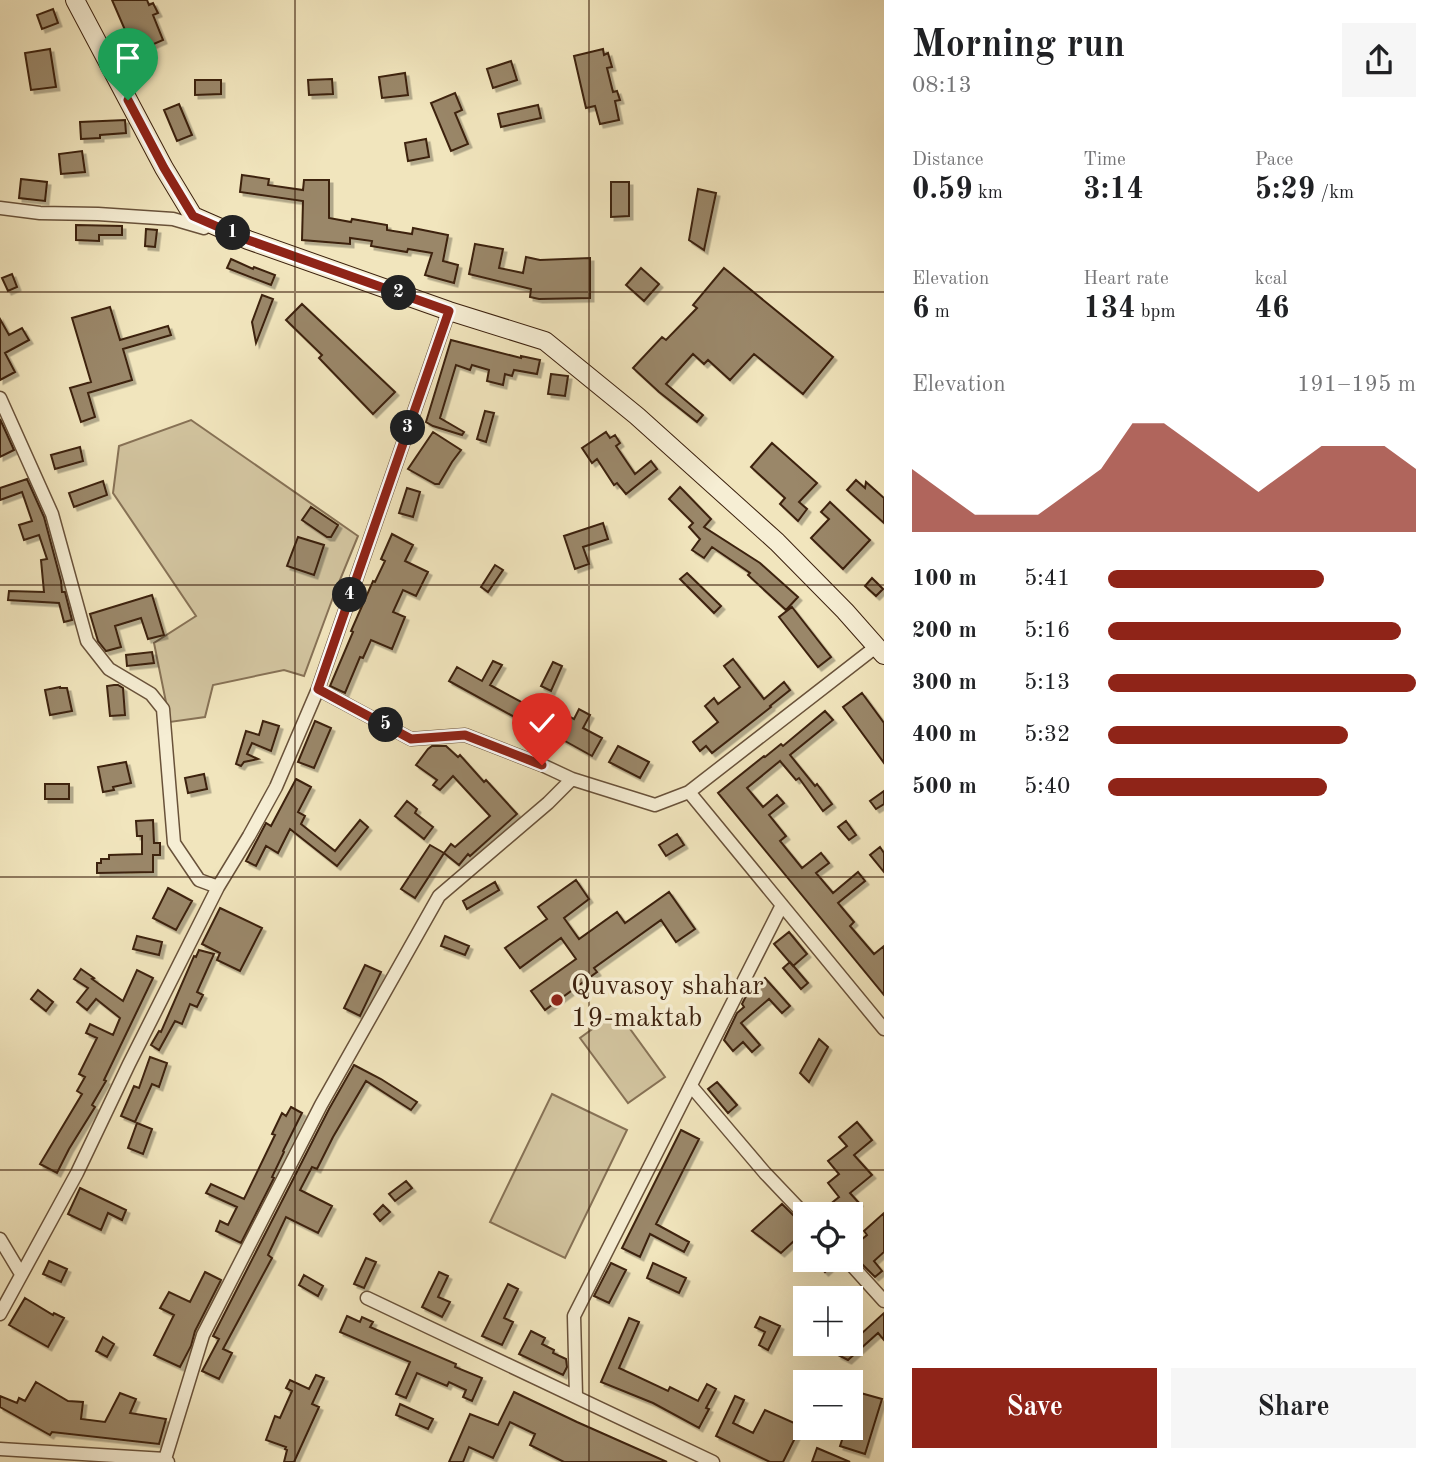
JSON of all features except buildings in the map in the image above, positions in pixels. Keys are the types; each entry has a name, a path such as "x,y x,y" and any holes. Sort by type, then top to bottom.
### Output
{"main road":[{"path":"75,0 164,168 193,216 248,240 449,311 545,341 637,416 777,542 881,651"}],"street":[{"path":"0,208 40,213 173,219 248,240"},
{"path":"0,1314 77,1173 218,887 276,786 318,689 449,311"},
{"path":"0,398 52,514 87,641 108,669 151,694 163,709 174,843 198,880 218,887"},
{"path":"318,689 411,739 465,735 572,779 655,804 689,792 881,651"},
{"path":"0,1449 167,1460 203,1335 321,1105 439,896 548,803 572,779"},
{"path":"689,792 884,1029"},
{"path":"576,1396 574,1316 782,905"},
{"path":"691,1086 793,1202"},
{"path":"0,1239 21,1273"},
{"path":"859,1272 884,1300"},
{"path":"367,1298 713,1462"}],"shaded area":[{"path":"191,420 358,536 304,676 284,670 213,685 205,717 170,722 154,643 196,616 113,493 119,446"},
{"path":"617,1011 665,1077 628,1103 580,1038"},
{"path":"552,1094 627,1130 565,1258 490,1222"}],"place":[{"name":"Quvasoy shahar 19-maktab","path":"557,1000"}],"route":[{"path":"128,100 193,216 248,240 449,311 318,689 411,739 465,735 542,765"}]}
